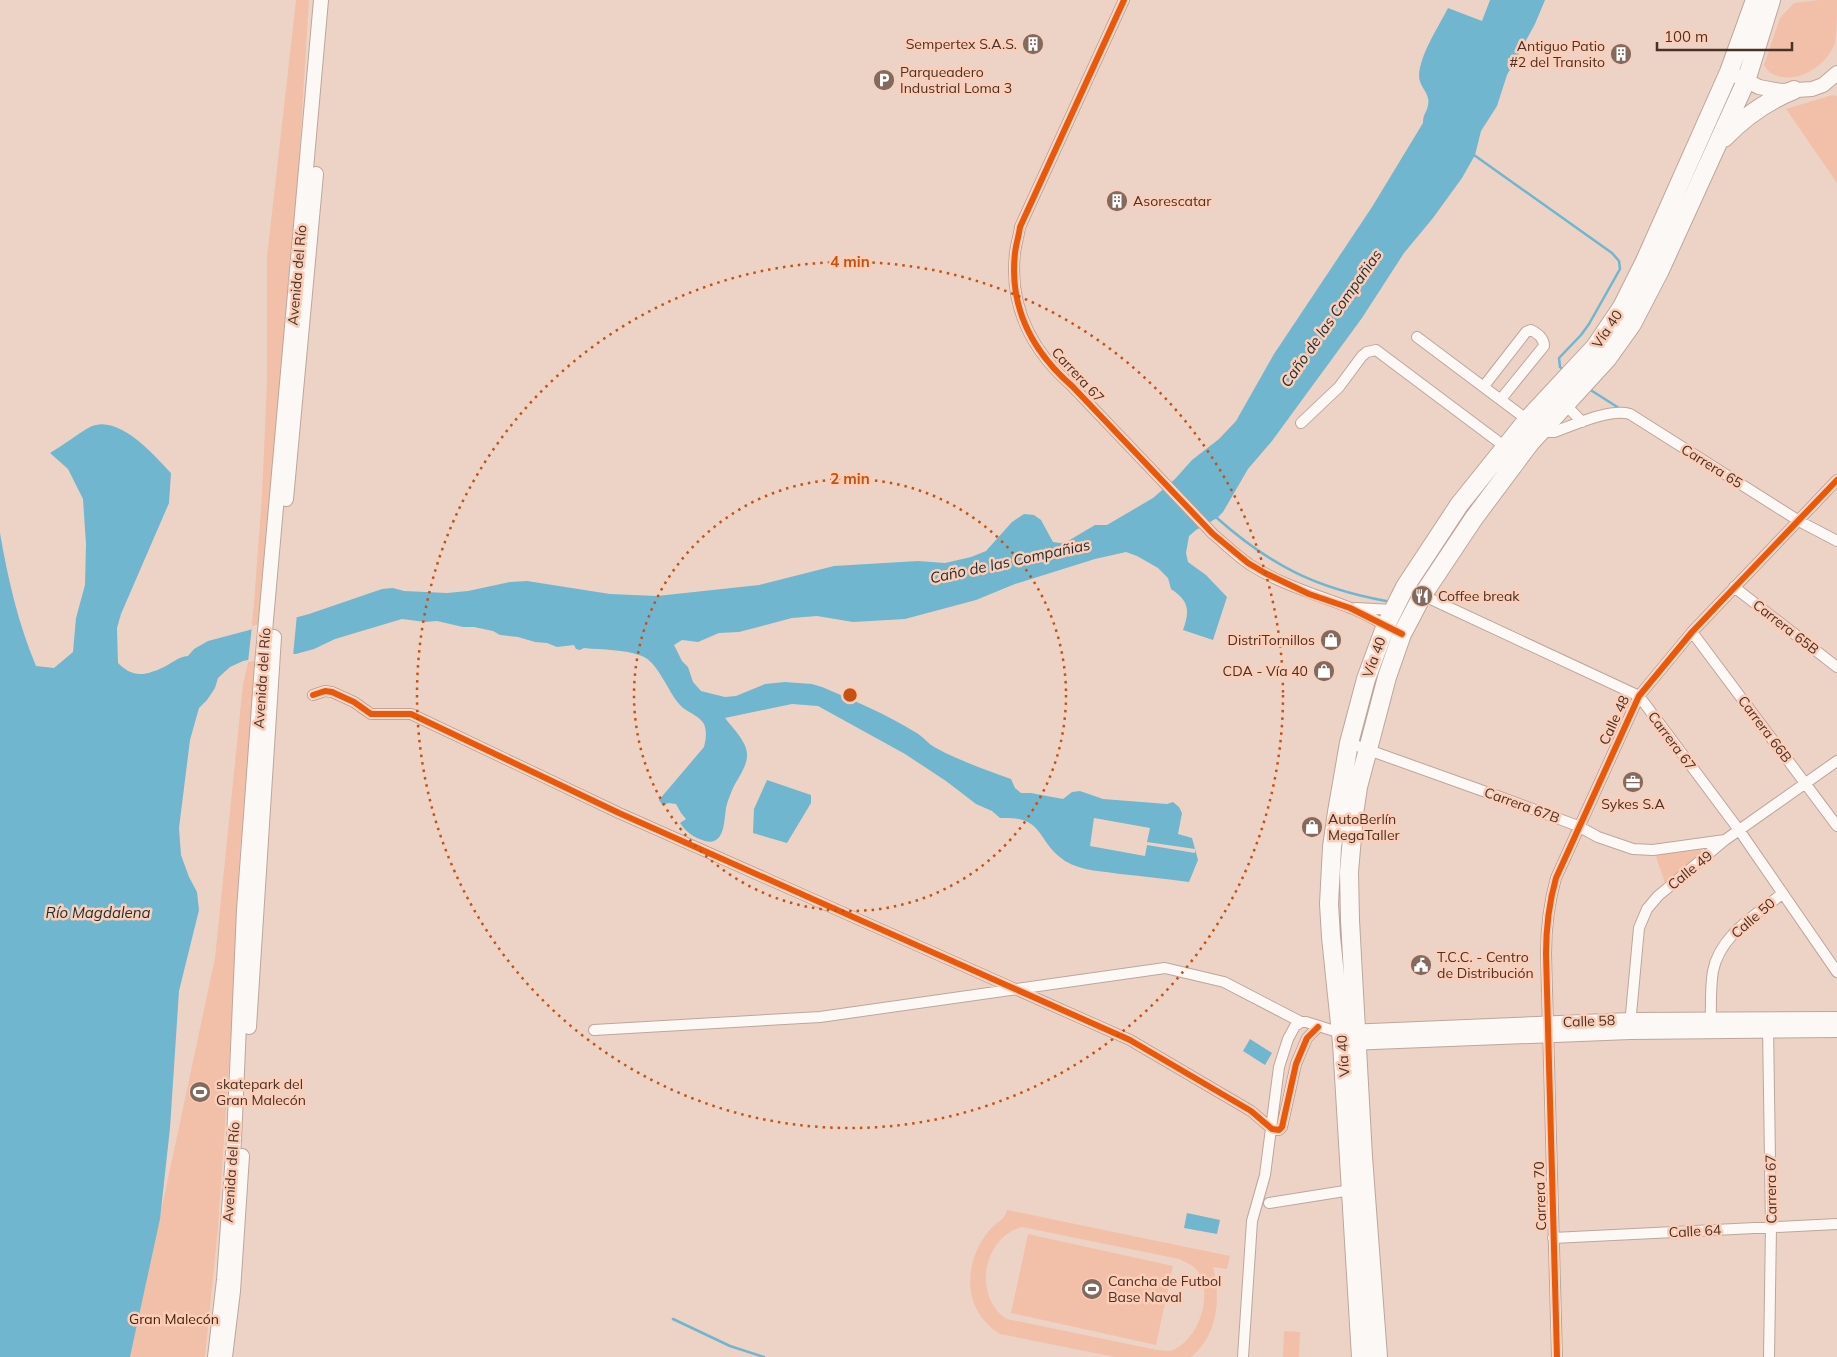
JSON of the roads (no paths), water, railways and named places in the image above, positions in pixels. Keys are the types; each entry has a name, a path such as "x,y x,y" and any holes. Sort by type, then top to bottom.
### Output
{"highway":[{"name":"Vía 40","path":"1652,266 1729,72 1754,0"},
{"name":"Vía 40","path":"1378,1357 1363,1158 1349,1038 1331,937 1329,904 1332,847 1349,743 1366,679 1389,618 1405,587 1459,505 1504,446 1562,400 1588,368 1609,329 1652,266 1709,159 1746,81 1771,0"},
{"path":"1709,159 1725,137 1744,118 1766,103 1794,90"},
{"name":"Vía 40","path":"1362,1357 1351,1190 1349,872 1354,814 1367,750 1387,677 1402,634 1422,596 1534,424"}],"main road":[{"name":"Avenida del Río","path":"215,1357 224,1280 233,1158 244,910 267,666 321,0"},
{"name":"Avenida del Río","path":"272,605 302,341 331,0"},
{"path":"1729,72 1759,87 1781,92 1803,91 1823,85 1837,73"},
{"name":"Avenida del Río","path":"225,1357 233,1291 240,1190 267,666"},
{"name":"Calle 58","path":"1349,1038 1630,1026 1768,1026 1837,1022"}],"street":[{"name":"Carrera 67","path":"1124,0 1020,227 1015,253 1014,280 1019,307 1025,325 1045,359 1213,534 1248,563 1309,594 1350,608 1389,618 1402,634"},
{"path":"1484,386 1526,332 1530,330 1542,338 1544,346 1501,399"},
{"path":"1417,337 1534,424"},
{"path":"1301,423 1339,387 1362,356 1367,352 1376,350 1504,446"},
{"path":"1562,400 1582,422"},
{"name":"Carrera 65","path":"1534,424 1548,432 1554,432 1611,414 1624,412 1630,414 1799,521 1837,541"},
{"name":"Calle 48","path":"1547,1029 1546,936 1550,900 1556,878 1578,826 1639,696 1692,632 1837,480"},
{"name":"Carrera 67","path":"1405,587 1639,696 1739,830 1837,972"},
{"name":"Carrera 65B","path":"1734,587 1837,666"},
{"name":"Carrera 67","path":"1350,608 1389,618"},
{"name":"Carrera 66B","path":"1692,632 1837,826"},
{"path":"313,696 325,691 332,692 354,702 371,714 410,714 619,813 1018,989 1142,1046 1250,1111 1272,1129 1278,1130 1282,1127 1296,1064 1307,1038 1318,1027"},
{"name":"Carrera 67B","path":"1349,743 1578,826 1598,837 1626,847 1641,850 1664,849 1725,840"},
{"name":"Calle 49","path":"1630,1026 1639,928 1648,909 1658,896 1725,840 1807,784 1837,761"},
{"name":"Calle 50","path":"1711,1025 1713,970 1721,949 1735,931 1782,894"},
{"path":"594,1030 820,1017 1165,968 1201,975 1224,982 1301,1022 1306,1022 1349,1038"},
{"path":"1243,1357 1252,1221 1265,1175 1281,1057 1295,1026 1301,1022"},
{"name":"Carrera 67","path":"1768,1026 1771,1227 1769,1357"},
{"name":"Carrera 70","path":"1547,1029 1558,1357"},
{"path":"1269,1203 1351,1190"},
{"name":"Calle 64","path":"1553,1238 1837,1224"}],"water":[{"path":"1490,0 1545,0 1535,24 1507,75 1497,106 1481,131 1475,155 1462,178 1433,218 1404,253 1362,318 1272,441 1248,469 1223,512 1189,536 1186,553 1188,562 1206,575 1227,597 1213,640 1183,630 1187,617 1185,602 1171,589 1168,578 1158,568 1126,552 1095,559 1015,584 976,600 905,619 853,622 817,616 792,618 739,632 719,633 698,642 682,640 674,645 682,661 688,667 693,682 701,691 725,697 736,696 765,684 785,682 812,684 822,687 893,719 945,753 1011,779 1015,788 1021,793 1063,799 1072,792 1080,791 1103,799 1167,804 1173,802 1182,813 1178,834 1192,838 1198,860 1189,882 1085,869 1071,864 1055,853 1033,825 1015,818 1000,818 992,811 976,804 946,781 905,754 818,706 792,704 725,718 745,745 747,759 728,800 724,825 720,836 712,842 705,841 688,832 680,823 686,819 676,804 668,803 663,806 659,800 704,747 706,730 704,724 699,718 680,705 653,664 648,659 635,654 584,648 580,650 576,649 574,645 557,647 547,643 500,635 493,631 474,627 463,627 437,621 425,622 402,619 335,639 314,649 296,654 282,653 243,661 230,667 218,678 215,688 199,708 190,740 179,828 181,855 197,892 199,910 179,991 170,1128 160,1219 130,1357 0,1357 0,533 14,601 36,666 54,668 73,652 76,618 85,585 86,544 83,499 68,469 50,453 90,427 101,424 112,426 135,438 171,473 169,503 121,614 117,628 118,663 129,671 140,674 157,670 188,656 194,649 208,641 309,614 382,589 393,588 404,591 447,593 468,591 510,582 527,581 610,594 657,596 759,585 834,566 918,561 945,563 971,557 986,551 1012,522 1024,514 1034,515 1041,520 1053,542 1068,541 1095,525 1107,525 1153,498 1175,479 1192,460 1219,439 1236,421 1274,354 1372,207 1423,123 1428,97 1421,84 1420,68 1426,50 1448,8 1482,21"},
{"path":"767,780 811,795 811,803 787,843 753,833 754,809"},
{"path":"1250,1039 1272,1053 1265,1065 1243,1051"},
{"path":"1187,1213 1220,1220 1217,1234 1184,1228"}],"waterway":[{"path":"1474,155 1612,253 1619,261 1620,269 1589,324 1559,358 1560,367 1564,370"},
{"path":"1589,389 1622,410"},
{"path":"1217,518 1256,549 1295,573 1338,589 1386,601"},
{"path":"673,1319 730,1346 764,1357"}],"place":[{"name":"Sempertex S.A.S.","path":"1033,44"},
{"name":"Antiguo Patio #2 del Transito","path":"1621,54"},
{"name":"Parqueadero Industrial Loma 3","path":"884,80"},
{"name":"Asorescatar","path":"1117,201"},
{"name":"Coffee break","path":"1422,596"},
{"name":"DistriTornillos","path":"1331,640"},
{"name":"CDA - Vía 40","path":"1324,671"},
{"name":"Sykes S.A","path":"1633,782"},
{"name":"AutoBerlín MegaTaller","path":"1312,827"},
{"name":"T.C.C. - Centro de Distribución","path":"1421,965"},
{"name":"skatepark del Gran Malecón","path":"200,1092"},
{"name":"Cancha de Futbol Base Naval","path":"1092,1289"}],"water label":[{"name":"Caño de las Compañias","path":"1331,318"},
{"name":"Caño de las Compañias","path":"1010,561"},
{"name":"Río Magdalena","path":"98,912"}],"park label":[{"name":"Gran Malecón","path":"174,1319"}]}
